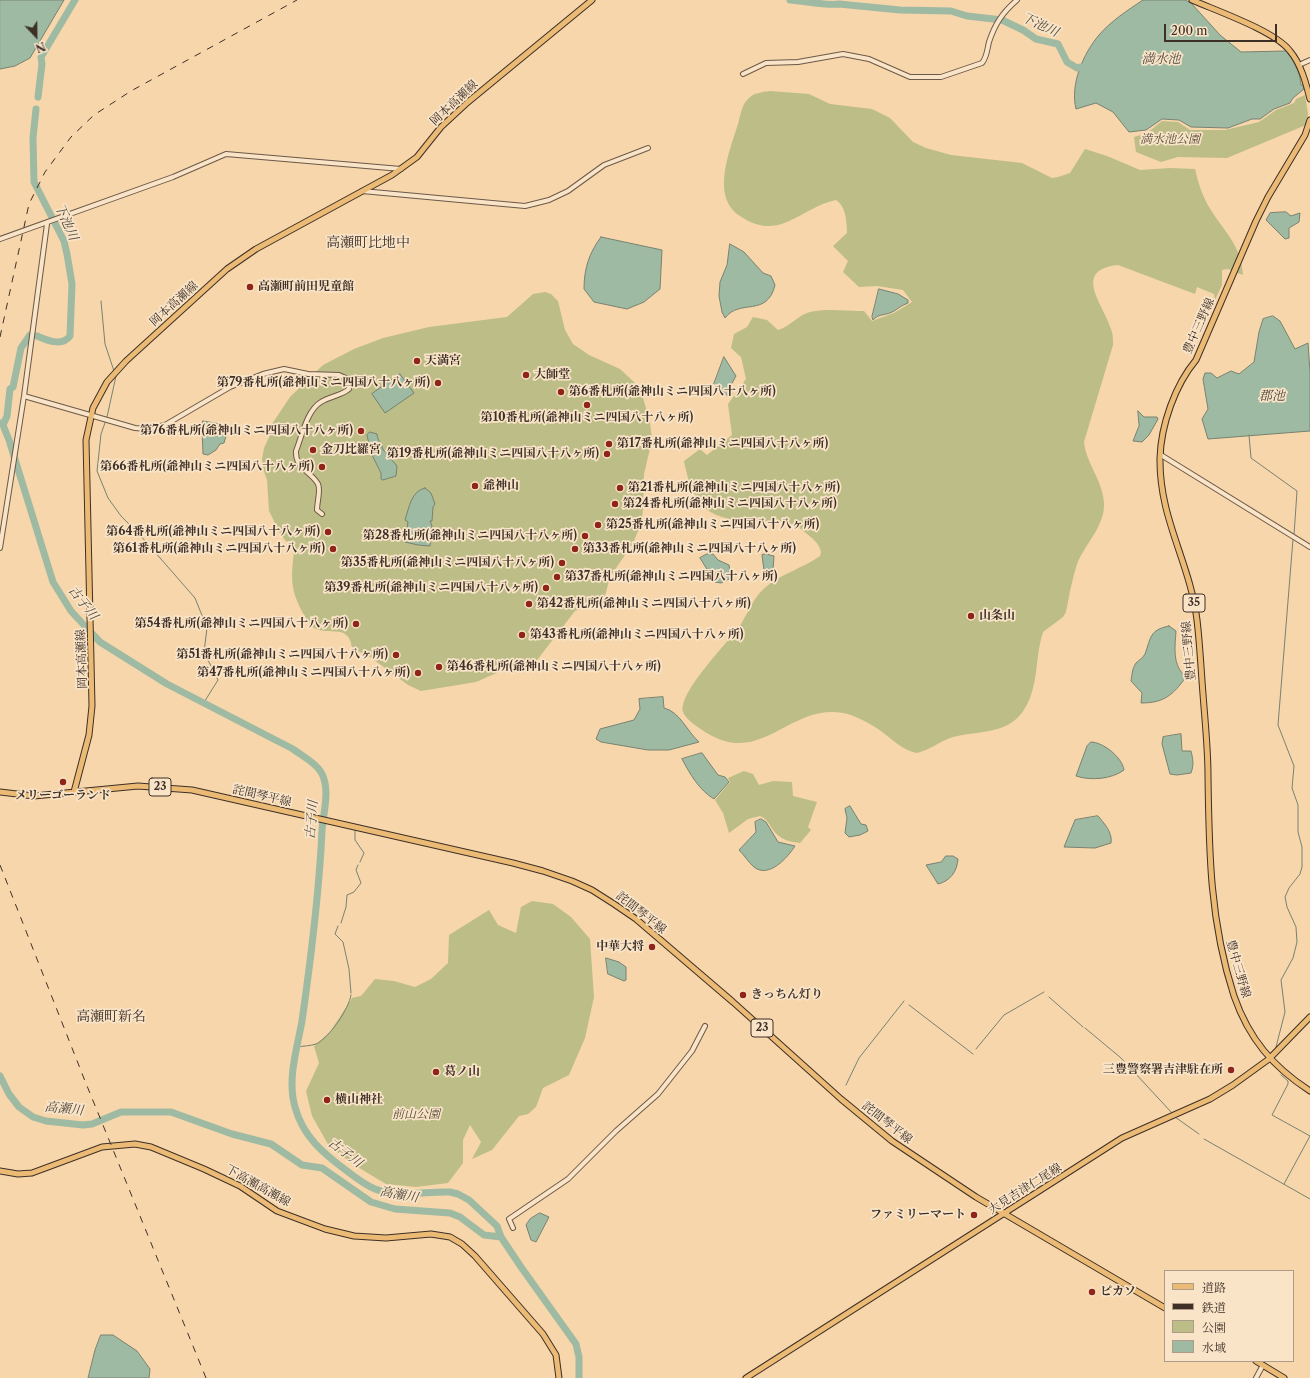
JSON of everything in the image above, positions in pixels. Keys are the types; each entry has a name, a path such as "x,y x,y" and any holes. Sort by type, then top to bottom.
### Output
{"main road":[{"name":"岡本高瀬線","path":"74,792 89,735 92,706 85,456 88,427 98,397 117,371 242,258 401,169 417,157 451,117 592,0"},
{"path":"1192,0 1277,39 1290,50 1299,64 1310,99"},
{"name":"豊中三野線","path":"1310,120 1302,140 1265,203 1196,360 1187,371 1168,417 1160,455 1161,482 1166,513 1191,590 1199,631 1214,915 1238,1004 1248,1027 1269,1059 1290,1077 1310,1091"},
{"name":"詫間琴平線","path":"0,792 34,796 138,786 192,790 543,871 592,890 636,919 733,1002 843,1101 892,1141 953,1183 1164,1307"},
{"name":"大見吉津仁尾線","path":"746,1378 1122,1138 1210,1099 1269,1059 1310,1016"},
{"name":"下高瀬高瀬線","path":"0,1171 18,1174 32,1173 102,1147 134,1144 151,1147 204,1169 240,1186 277,1211 325,1229 354,1236 386,1238 431,1234 450,1237 462,1244 475,1256 543,1334 556,1355 559,1378"},
{"path":"1258,1362 1284,1378"}],"street":[{"path":"743,74 766,63 798,62 843,54 869,59 910,77 941,77 982,63 986,59 992,32 1000,17 1017,0"},
{"path":"1299,64 1310,60"},
{"path":"361,191 525,206 549,200 568,191 604,165 648,148"},
{"path":"0,239 46,224 96,204 173,177 226,154 401,169"},
{"path":"0,548 24,396 46,224"},
{"path":"24,396 135,428 147,429 165,425 230,387 263,374 284,369 308,374 339,375 348,379 349,389 344,394 322,401 316,405 296,451 296,457 300,466 313,477 319,485 317,510 322,514"},
{"path":"1160,455 1310,547"},
{"path":"513,1228 509,1219 568,1179 616,1131 658,1094 692,1051 705,1026"},
{"path":"1256,1378 1263,1365"}],"green space":[{"path":"770,91 809,94 830,104 872,109 890,118 913,142 926,148 951,155 1022,163 1052,178 1070,173 1085,149 1107,156 1140,170 1170,168 1195,169 1200,188 1215,216 1235,246 1242,264 1243,275 1228,269 1222,270 1222,285 1215,300 1214,294 1197,287 1195,294 1118,265 1104,268 1096,274 1093,281 1094,290 1112,331 1113,337 1113,345 1084,442 1085,450 1103,495 1104,503 1101,519 1077,564 1066,612 1063,617 1043,632 1039,648 1033,690 1024,710 1008,725 998,729 953,737 917,753 902,747 868,723 843,713 824,713 806,717 775,733 743,743 725,741 705,732 690,721 683,712 684,703 688,692 741,624 762,590 773,581 820,556 821,552 819,546 813,539 794,525 783,522 740,520 715,514 706,509 698,501 692,490 684,461 700,449 707,455 732,435 728,404 746,379 741,357 731,348 734,334 747,327 753,317 767,320 778,330 810,312 830,310 864,311 872,321 894,313 912,302 903,290 877,286 859,287 843,272 848,261 833,246 847,233 847,224 844,210 836,200 823,204 789,221 778,225 767,226 754,223 740,216 731,208 726,198 724,186 725,174 730,149 742,108 752,95"},
{"name":"満水池公園","path":"1305,95 1308,114 1306,125 1227,158 1178,157 1161,162 1136,152 1134,137 1147,133 1162,121 1178,122 1190,130 1225,130 1259,122 1276,110 1294,103 1296,99"},
{"name":"爺神山","path":"545,292 551,294 558,301 565,330 573,344 589,355 620,369 641,391 650,422 652,440 644,474 641,524 633,543 610,577 605,596 592,605 575,611 534,664 515,665 476,682 421,691 408,685 370,657 352,648 347,635 314,628 308,621 299,605 292,583 294,551 281,535 269,511 267,480 263,469 262,459 264,448 270,435 272,424 290,397 323,365 354,349 383,338 429,327 507,317 533,294"},
{"path":"744,771 753,774 759,785 773,781 792,782 793,796 817,802 808,827 811,830 800,843 781,838 776,834 766,820 760,816 748,819 729,833 723,813 715,800 730,782 728,778"},
{"name":"前山公園","path":"532,901 553,904 571,917 590,939 594,997 585,1038 569,1075 543,1088 536,1107 528,1114 519,1116 492,1150 472,1159 481,1142 470,1125 463,1140 463,1163 448,1183 416,1187 386,1184 356,1166 329,1146 312,1116 306,1091 319,1063 314,1046 330,1032 352,998 361,996 375,979 394,981 415,987 431,979 448,963 449,935 489,910 498,925 516,933 521,907"}],"water":[{"path":"0,0 64,0 30,58 15,66 0,69"},
{"name":"満水池","path":"1143,0 1185,0 1191,3 1220,35 1241,52 1286,51 1296,67 1301,85 1303,85 1304,89 1293,98 1290,103 1274,109 1260,119 1252,119 1228,128 1191,127 1179,120 1162,119 1146,130 1129,132 1113,112 1096,103 1076,109 1076,80 1088,51 1099,35 1109,25"},
{"path":"1286,212 1291,216 1300,213 1299,222 1289,228 1289,238 1285,239 1266,220 1270,213"},
{"path":"601,237 662,250 660,289 644,302 627,309 594,302 584,289 585,275 590,255"},
{"path":"730,244 744,252 763,273 771,276 775,285 771,295 760,305 738,309 731,312 725,318 722,312 719,296 720,282 727,265"},
{"path":"879,289 898,294 908,300 908,303 891,313 878,316 873,320 872,317"},
{"name":"郡池","path":"1273,316 1280,321 1295,349 1308,343 1310,372 1310,431 1208,439 1202,419 1208,409 1203,379 1205,373 1211,373 1217,378 1231,371 1239,374 1254,362 1259,332 1263,319"},
{"path":"724,357 736,376 731,385 732,395 729,397 714,384"},
{"path":"400,374 414,393 385,413 372,394"},
{"path":"1138,411 1144,417 1157,417 1158,419 1149,435 1142,442 1133,441 1139,426"},
{"path":"203,421 220,424 226,436 224,443 220,444 216,450 208,455 203,454"},
{"path":"370,432 377,434 383,450 391,456 391,459 397,466 396,476 383,480 381,479 381,473 371,453 367,435"},
{"path":"425,488 431,493 435,504 433,507 432,521 430,521 432,526 430,546 405,542 408,522 405,520 409,505 414,496 420,490"},
{"path":"707,554 713,554 718,560 729,565 731,578 721,583 715,582 700,558"},
{"path":"766,554 774,556 773,570 767,572 764,570 762,555"},
{"path":"1169,626 1176,631 1176,662 1186,677 1177,689 1162,700 1141,703 1142,693 1131,681 1132,672 1136,663 1145,654 1154,632"},
{"path":"663,697 664,708 670,710 679,717 699,742 669,750 648,750 601,742 596,739 600,729 634,720 640,709 639,699"},
{"path":"1181,734 1182,751 1191,751 1193,762 1192,770 1191,773 1177,775 1170,774 1162,744 1163,737"},
{"path":"1091,742 1106,747 1116,755 1124,770 1114,775 1095,779 1076,776 1087,746"},
{"path":"702,753 718,775 725,777 729,782 714,799 699,786 682,759"},
{"path":"850,806 861,824 866,825 868,831 860,835 849,837 845,833 847,818 845,809"},
{"path":"1098,816 1111,836 1111,843 1095,848 1064,847 1075,820"},
{"path":"761,819 766,822 778,842 795,846 783,861 772,869 766,870 760,870 754,867 739,850 756,832 755,822"},
{"path":"946,856 953,856 958,859 956,868 946,881 938,884 926,865 941,862"},
{"path":"606,958 619,962 626,967 626,980 624,981 608,974"},
{"path":"540,1213 549,1217 536,1242 531,1240 526,1225 530,1219"},
{"path":"101,1335 113,1335 137,1351 150,1369 149,1378 88,1378 95,1350"}],"waterway":[{"name":"下池川","path":"38,97 42,64 41,57 75,0"},
{"name":"下池川","path":"790,0 900,10 951,11 967,16 1002,20 1023,30 1036,39 1058,44 1067,62 1077,68 1081,67"},
{"name":"下池川","path":"36,109 33,138 34,182 64,241 72,284 70,336 67,339 58,342 49,341 37,336"},
{"path":"101,301 105,344 114,371"},
{"name":"下池川","path":"3,425 7,416 10,389 13,387 21,348 30,335"},
{"path":"107,417 116,376"},
{"path":"106,420 101,434 97,471 108,498 121,516 140,535 195,598 207,628 204,652 218,680 203,704"},
{"name":"古子川","path":"0,423 3,425 9,440 53,582 71,611 100,642 167,684 293,749 308,759 321,772 326,786 326,801 322,831 319,879 302,1021 292,1075 295,1107 303,1127 315,1144 330,1158 361,1181 375,1189 384,1192 403,1194 450,1192 458,1194 469,1200 497,1226 501,1237 521,1267 576,1344 579,1357 579,1378"},
{"path":"1249,435 1251,458 1297,491 1294,535"},
{"path":"1276,1047 1285,1012 1281,980 1293,958 1297,942 1296,927 1287,907 1285,897 1289,888 1300,874 1302,867 1302,847 1298,832 1298,805 1292,788 1294,766 1278,725 1293,539"},
{"path":"355,830 355,840 364,853 360,862"},
{"path":"341,923 346,907 347,895 354,892 361,883 356,870 358,865"},
{"path":"338,926 335,934 343,942 349,969 351,993"},
{"path":"976,1049 1004,1015 1044,992"},
{"path":"297,1047 316,1044 327,1036 347,1008 351,995"},
{"path":"1049,997 1083,1027"},
{"path":"846,1085 859,1058 904,1001"},
{"path":"909,1005 973,1054"},
{"path":"1085,1028 1121,1058 1172,1113"},
{"path":"1281,1075 1288,1081 1288,1084 1272,1115 1310,1136"},
{"name":"高瀬川","path":"0,1076 9,1094 19,1107 33,1117 46,1121 83,1125 92,1124 121,1112 171,1112 232,1134 271,1144 302,1165 322,1168 371,1202 395,1209 450,1213 460,1217 484,1235 501,1237"},
{"path":"1175,1117 1199,1134"},
{"path":"1284,1184 1310,1136"},
{"path":"1204,1139 1310,1199"}],"railway":[{"path":"0,337 29,204 45,172 71,137 94,115 131,91 297,0"},
{"path":"0,865 85,1081 206,1378"}],"place":[{"name":"高瀬町前田児童館","path":"250,287"},
{"name":"天満宮","path":"417,361"},
{"name":"大師堂","path":"526,375"},
{"name":"第79番札所(爺神山ミニ四国八十八ヶ所)","path":"438,383"},
{"name":"第6番札所(爺神山ミニ四国八十八ヶ所)","path":"561,392"},
{"name":"第10番札所(爺神山ミニ四国八十八ヶ所)","path":"587,405"},
{"name":"第76番札所(爺神山ミニ四国八十八ヶ所)","path":"361,431"},
{"name":"第17番札所(爺神山ミニ四国八十八ヶ所)","path":"609,444"},
{"name":"金刀比羅宮","path":"313,450"},
{"name":"第19番札所(爺神山ミニ四国八十八ヶ所)","path":"607,454"},
{"name":"第66番札所(爺神山ミニ四国八十八ヶ所)","path":"322,467"},
{"name":"爺神山","path":"475,486"},
{"name":"第21番札所(爺神山ミニ四国八十八ヶ所)","path":"620,488"},
{"name":"第24番札所(爺神山ミニ四国八十八ヶ所)","path":"615,504"},
{"name":"第25番札所(爺神山ミニ四国八十八ヶ所)","path":"598,525"},
{"name":"第64番札所(爺神山ミニ四国八十八ヶ所)","path":"328,532"},
{"name":"第28番札所(爺神山ミニ四国八十八ヶ所)","path":"585,536"},
{"name":"第61番札所(爺神山ミニ四国八十八ヶ所)","path":"333,549"},
{"name":"第33番札所(爺神山ミニ四国八十八ヶ所)","path":"575,549"},
{"name":"第35番札所(爺神山ミニ四国八十八ヶ所)","path":"562,563"},
{"name":"第37番札所(爺神山ミニ四国八十八ヶ所)","path":"557,577"},
{"name":"第39番札所(爺神山ミニ四国八十八ヶ所)","path":"546,588"},
{"name":"第42番札所(爺神山ミニ四国八十八ヶ所)","path":"529,604"},
{"name":"山条山","path":"971,616"},
{"name":"第54番札所(爺神山ミニ四国八十八ヶ所)","path":"356,624"},
{"name":"第43番札所(爺神山ミニ四国八十八ヶ所)","path":"522,635"},
{"name":"第51番札所(爺神山ミニ四国八十八ヶ所)","path":"396,655"},
{"name":"第46番札所(爺神山ミニ四国八十八ヶ所)","path":"439,667"},
{"name":"第47番札所(爺神山ミニ四国八十八ヶ所)","path":"418,673"},
{"name":"メリーゴーランド","path":"63,782"},
{"name":"中華大将","path":"652,947"},
{"name":"きっちん灯り","path":"743,995"},
{"name":"三豊警察署吉津駐在所","path":"1231,1070"},
{"name":"葛ノ山","path":"436,1072"},
{"name":"横山神社","path":"327,1100"},
{"name":"ファミリーマート","path":"974,1215"},
{"name":"ピカソ","path":"1092,1292"}],"district":[{"name":"高瀬町比地中","path":"368,243"},
{"name":"高瀬町新名","path":"111,1017"}]}
